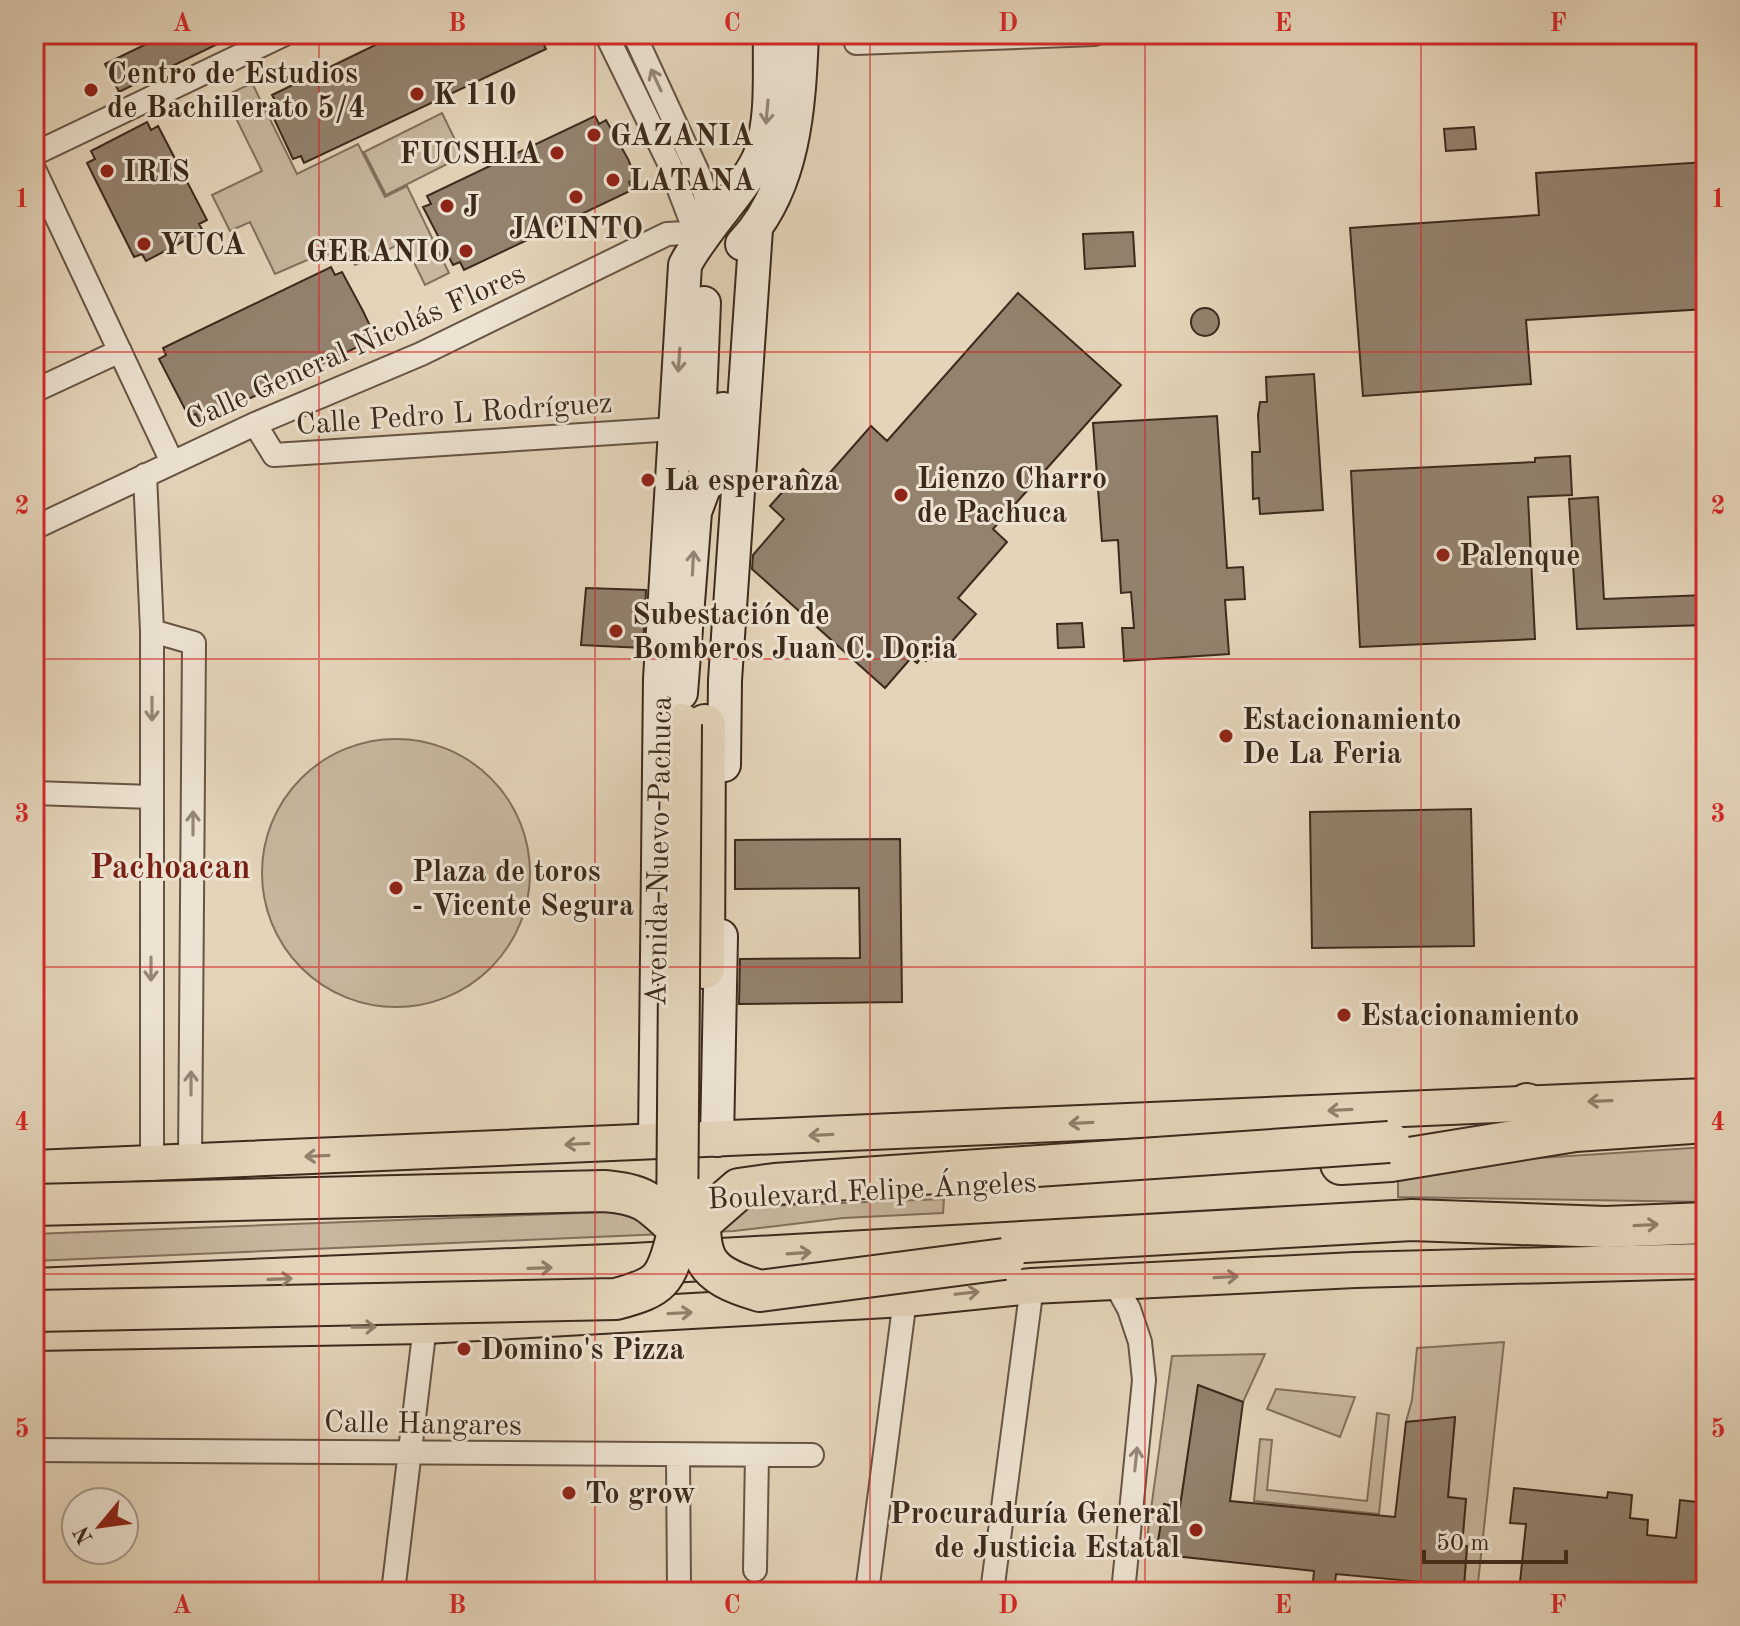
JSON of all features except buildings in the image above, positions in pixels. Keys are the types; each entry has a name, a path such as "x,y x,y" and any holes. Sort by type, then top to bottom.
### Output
{"highway":[{"path":"34,1311 616,1299 649,1290 668,1273 688,1225 693,724"},
{"path":"1618,1128 1654,1099"},
{"path":"1527,1104 1575,1131"},
{"name":"Boulevard Felipe Ángeles","path":"34,1218 669,1202 1391,1161 1575,1131 1706,1122"},
{"path":"688,1225 739,1189 775,1184 1426,1140 1479,1147"},
{"path":"34,1205 604,1191 633,1193 688,1225 706,1262 726,1280 760,1291 1004,1259 1411,1243 1606,1227"},
{"name":"Boulevard Felipe Ángeles","path":"34,1289 633,1264 1412,1220 1606,1227 1706,1223"}],"main road":[{"path":"708,478 698,448 704,232 760,154 768,116 770,34"},
{"path":"693,724 682,671 691,593 695,512 720,445 734,262 741,245 756,229 785,167 799,112 802,34"},
{"path":"704,232 756,229"},
{"path":"717,1140 725,680 736,552 746,332 756,229"},
{"name":"Avenida Nuevo Pachuca","path":"655,1140 660,679 685,265 704,232"},
{"path":"656,1097 687,1106 719,1095"},
{"name":"Boulevard Felipe Ángeles","path":"34,1168 1706,1096"},
{"path":"34,1333 425,1326 905,1299 1032,1286 1355,1270 1706,1261"}],"street":[{"path":"34,154 285,34"},
{"path":"606,34 669,163 691,221 704,232"},
{"name":"Avenida Nuevo Pachuca","path":"634,34 700,177 707,202 704,232"},
{"path":"856,43 1095,34"},
{"path":"34,169 172,462"},
{"name":"Calle General Nicolás Flores","path":"34,528 255,424 421,354 667,234 704,232"},
{"path":"34,391 120,351"},
{"name":"Calle Pedro L Rodríguez","path":"255,424 274,455 674,429"},
{"path":"145,475 152,631 152,1163"},
{"path":"152,631 194,643 190,1161"},
{"path":"34,793 152,797"},
{"path":"1114,1282 1129,1309 1140,1342 1144,1380 1123,1592"},
{"path":"992,1592 1032,1286"},
{"path":"867,1592 905,1299"},
{"path":"393,1592 425,1326"},
{"name":"Calle Hangares","path":"34,1450 812,1455"},
{"path":"755,1570 757,1455"},
{"path":"678,1456 679,1588"}],"shaded area":[{"path":"252,83 297,174 358,144 385,197 407,186 449,273 425,285 404,242 355,265 349,255 321,254 275,274 250,222 230,231 212,195 262,171 225,96"},
{"path":"442,113 463,156 386,195 364,152"},
{"name":"Plaza de toros - Vicente Segura","path":"396,739 435,745 459,755 491,778 514,810 524,834 530,873 524,912 514,936 491,968 459,991 435,1001 396,1007 357,1001 333,991 301,968 278,936 268,912 262,873 268,834 278,810 301,778 333,755 357,745"},
{"path":"1706,1147 1706,1202 1398,1197 1398,1175 1492,1161"},
{"path":"944,1199 943,1213 843,1218 734,1231 34,1261 34,1234"},
{"path":"1504,1342 1477,1592 1436,1592 1437,1584 1464,1585 1467,1546 1462,1545 1466,1500 1448,1497 1455,1418 1406,1422 1412,1400 1417,1348"},
{"path":"1265,1354 1243,1402 1198,1385 1180,1507 1164,1505 1156,1554 1145,1553 1172,1356"},
{"path":"1276,1389 1355,1397 1340,1437 1267,1409"},
{"path":"1377,1413 1389,1415 1379,1514 1254,1501 1260,1439 1272,1440 1267,1490 1367,1501"}],"place":[{"name":"Centro de Estudios de Bachillerato 5/4","path":"91,90"},
{"name":"K 110","path":"417,94"},
{"name":"GAZANIA","path":"594,135"},
{"name":"FUCSHIA","path":"557,153"},
{"name":"IRIS","path":"107,171"},
{"name":"LATANA","path":"613,180"},
{"name":"JACINTO","path":"576,197"},
{"name":"J","path":"447,206"},
{"name":"YUCA","path":"144,244"},
{"name":"GERANIO","path":"466,251"},
{"name":"La esperanza","path":"648,480"},
{"name":"Lienzo Charro de Pachuca","path":"901,495"},
{"name":"Palenque","path":"1443,555"},
{"name":"Subestación de Bomberos Juan C. Doria","path":"616,631"},
{"name":"Estacionamiento De La Feria","path":"1226,736"},
{"name":"Plaza de toros - Vicente Segura","path":"396,888"},
{"name":"Estacionamiento","path":"1344,1015"},
{"name":"Domino's Pizza","path":"464,1349"},
{"name":"To grow","path":"569,1493"},
{"name":"Procuraduría General de Justicia Estatal","path":"1196,1530"}],"district":[{"name":"Pachoacan","path":"170,866"}]}
